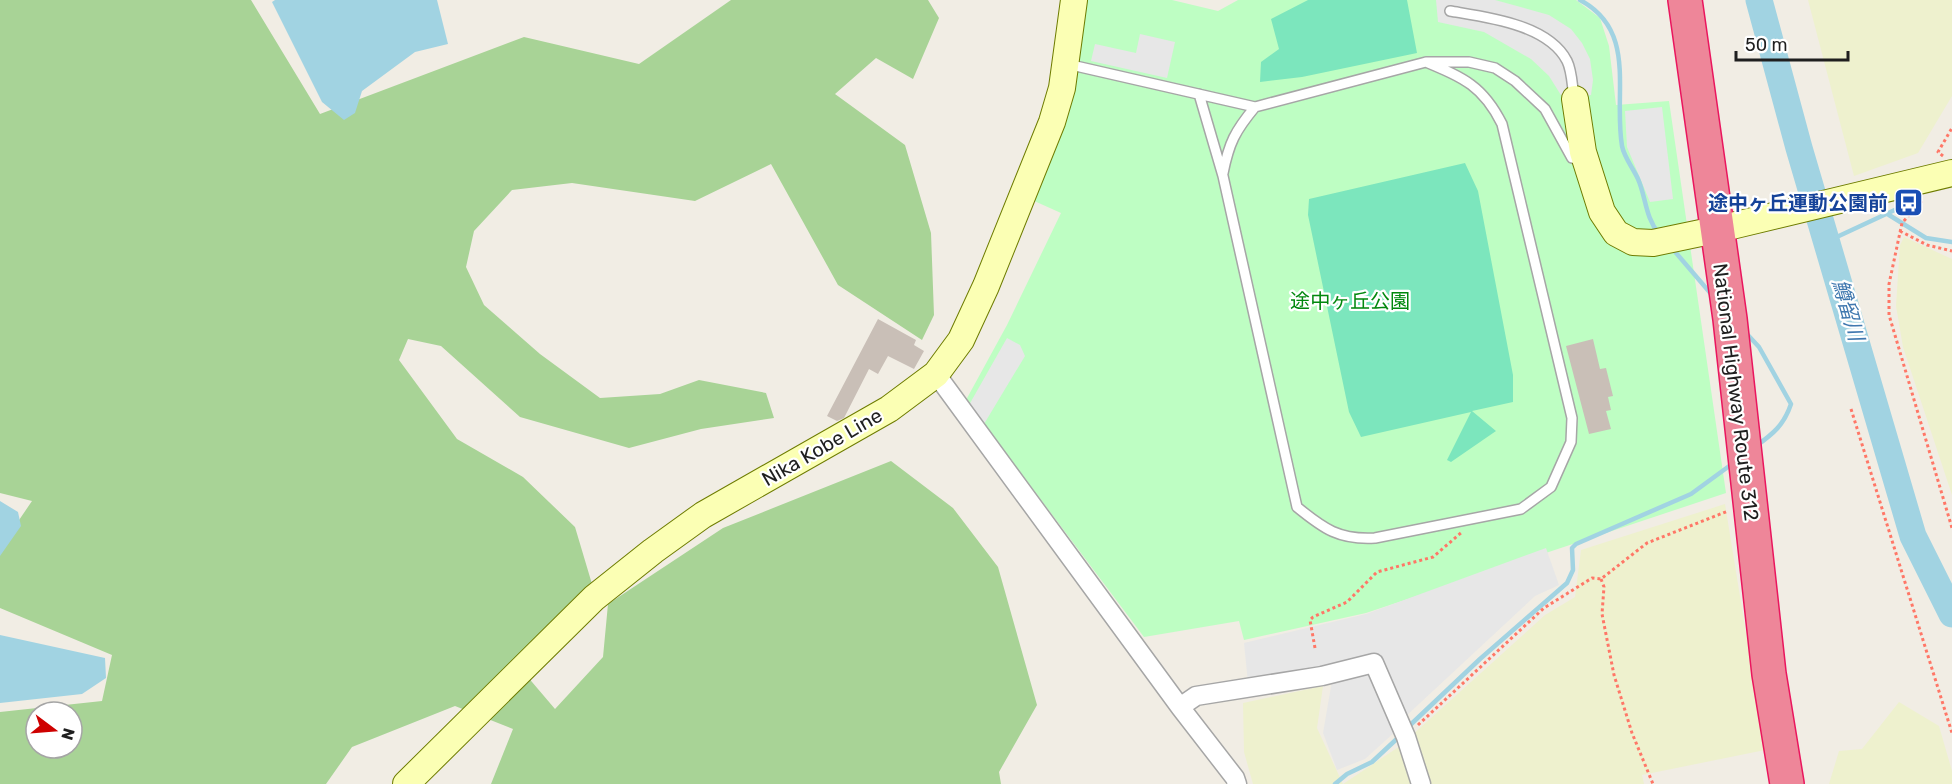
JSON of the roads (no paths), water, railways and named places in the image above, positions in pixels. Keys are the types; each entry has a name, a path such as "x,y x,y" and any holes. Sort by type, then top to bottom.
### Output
{"highway":[{"name":"National Highway Route 312","path":"1685,0 1715,230 1730,318 1769,674 1787,784"}],"main road":[{"name":"Nika Kobe Line","path":"406,784 594,598 653,550 703,515 889,410 936,374 961,340 986,286 1048,131 1067,64 1074,0"},
{"path":"1575,99 1586,160 1602,212 1616,233 1633,242 1653,243 1715,230 1949,172"}],"street":[{"path":"936,374 1179,706 1235,778 1237,784"},
{"path":"1179,706 1196,696 1322,676 1374,663 1406,737 1420,784"}],"lane":[{"path":"1450,11 1503,20 1534,32 1549,42 1566,60 1575,99"},
{"path":"1067,64 1255,107 1426,62 1469,62 1495,68 1515,81 1545,109 1572,158 1586,160"},
{"path":"1199,94 1223,176 1297,507 1323,529 1356,539 1521,509 1551,487 1571,442 1572,418 1502,124 1490,100 1472,84 1426,62"},
{"path":"1223,176 1229,144 1238,127 1255,107"}],"water":[{"path":"275,0 437,0 448,44 415,52 362,91 355,113 344,120 322,102 272,2"},
{"path":"0,501 18,512 21,526 0,556"},
{"path":"0,635 105,658 106,678 82,694 0,703"}],"waterway":[{"path":"1580,0 1598,13 1610,28 1619,65 1622,146 1641,186 1648,214 1659,234"},
{"name":"鱒留川","path":"1759,0 1799,148 1913,536 1952,614"},
{"path":"1826,242 1899,208"},
{"path":"1889,215 1926,238 1952,242"},
{"path":"1671,247 1712,295"},
{"path":"1746,333 1759,347 1791,404 1785,418 1777,428 1756,446"},
{"path":"1406,729 1480,659 1567,583 1573,570 1572,548 1576,544 1691,494 1732,464"},
{"path":"1335,784 1347,774 1372,762 1401,735"}],"place":[{"name":"途中ヶ丘運動公園前","path":"1909,203"}],"park label":[{"name":"途中ヶ丘公園","path":"1350,301"}]}
